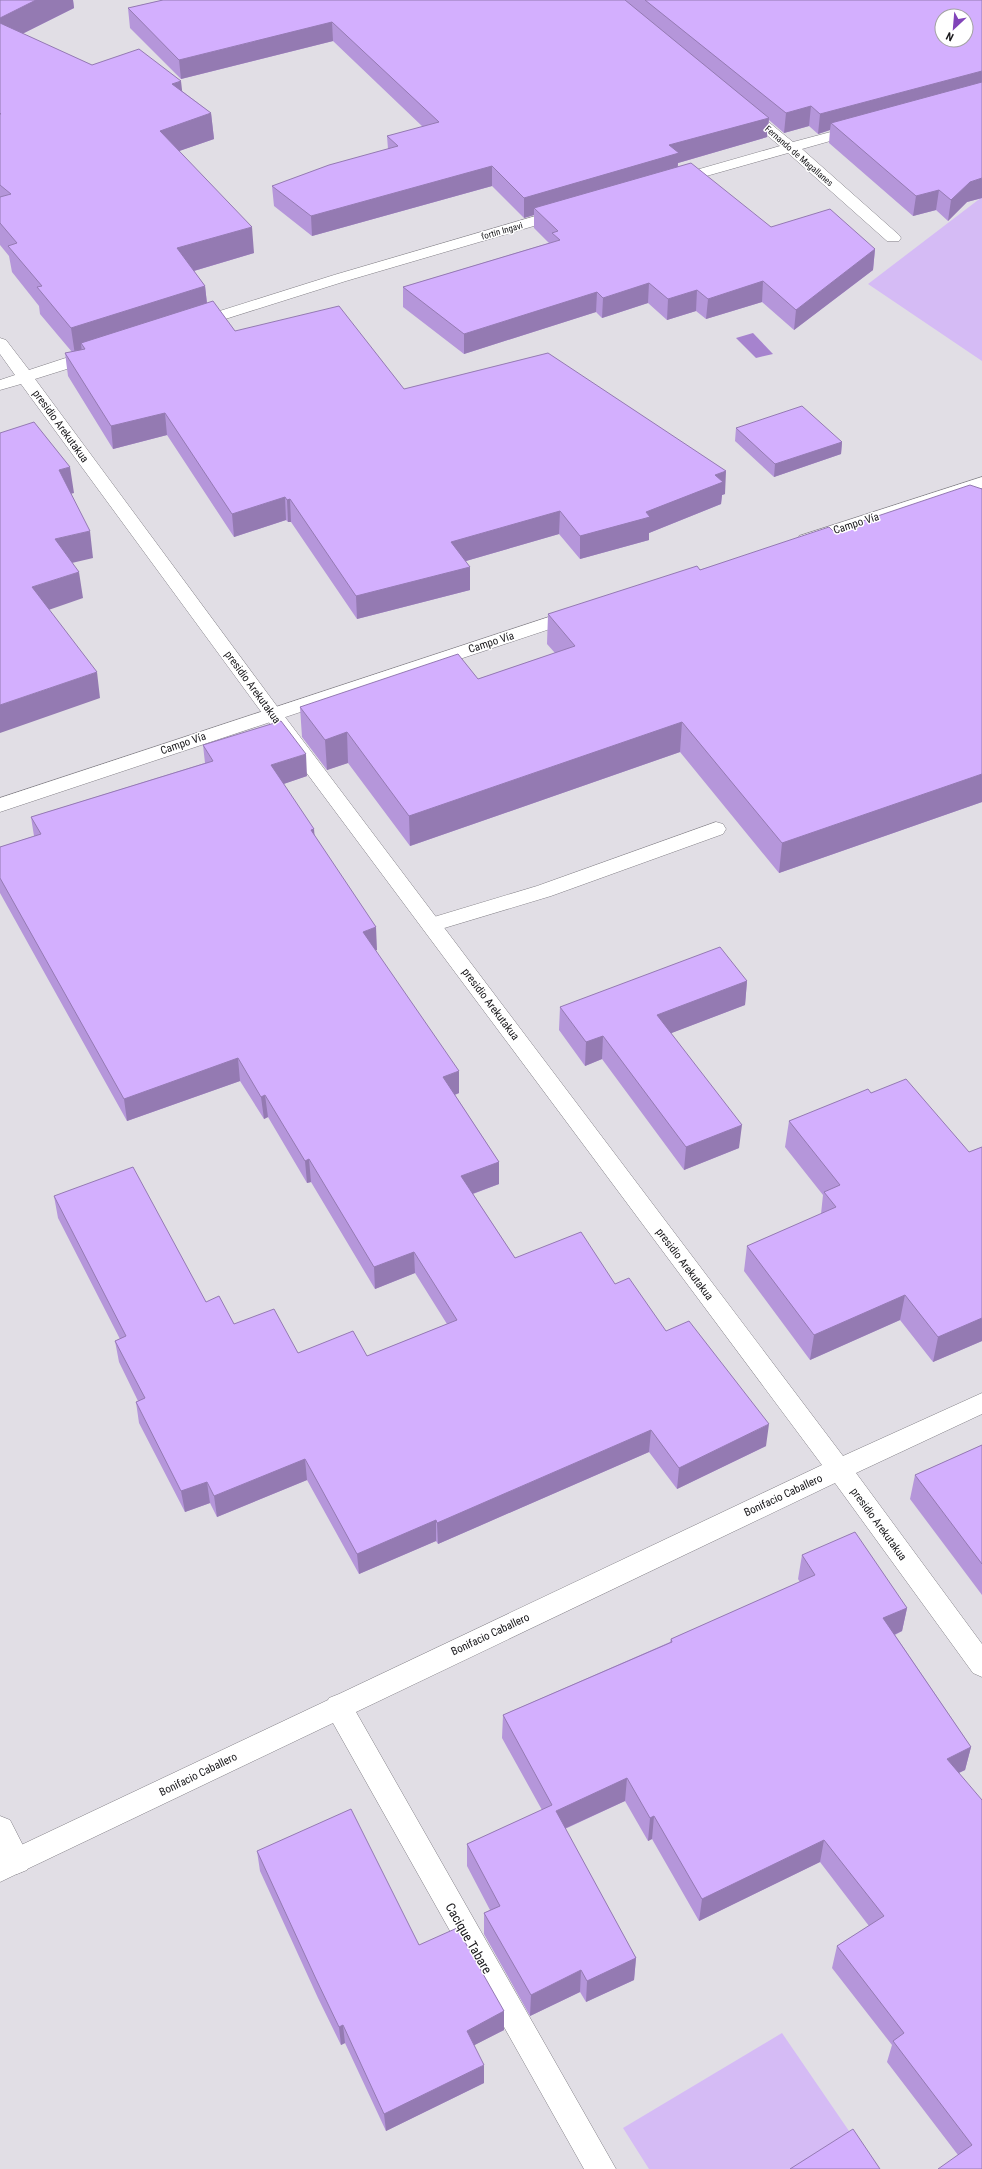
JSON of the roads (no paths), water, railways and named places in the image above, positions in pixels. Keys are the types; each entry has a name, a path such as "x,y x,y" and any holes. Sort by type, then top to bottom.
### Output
{"street":[{"name":"Fernando de Magallanes","path":"736,103 790,147 893,238"},
{"path":"661,185 875,124"},
{"name":"fortin Ingavi","path":"182,327 340,278 577,209"},
{"name":"presidio Arekutakua","path":"0,343 272,713 839,1469 982,1666"},
{"path":"0,385 107,350"},
{"name":"Campo Vía","path":"786,546 982,482"},
{"name":"Campo Vía","path":"0,805 272,713 589,610"},
{"path":"432,925 544,891 716,829"},
{"name":"Bonifacio Caballero","path":"8,1865 338,1706 982,1403"},
{"name":"Cacique Tabare","path":"338,1706 601,2169"},
{"path":"0,1829 8,1865"}]}
